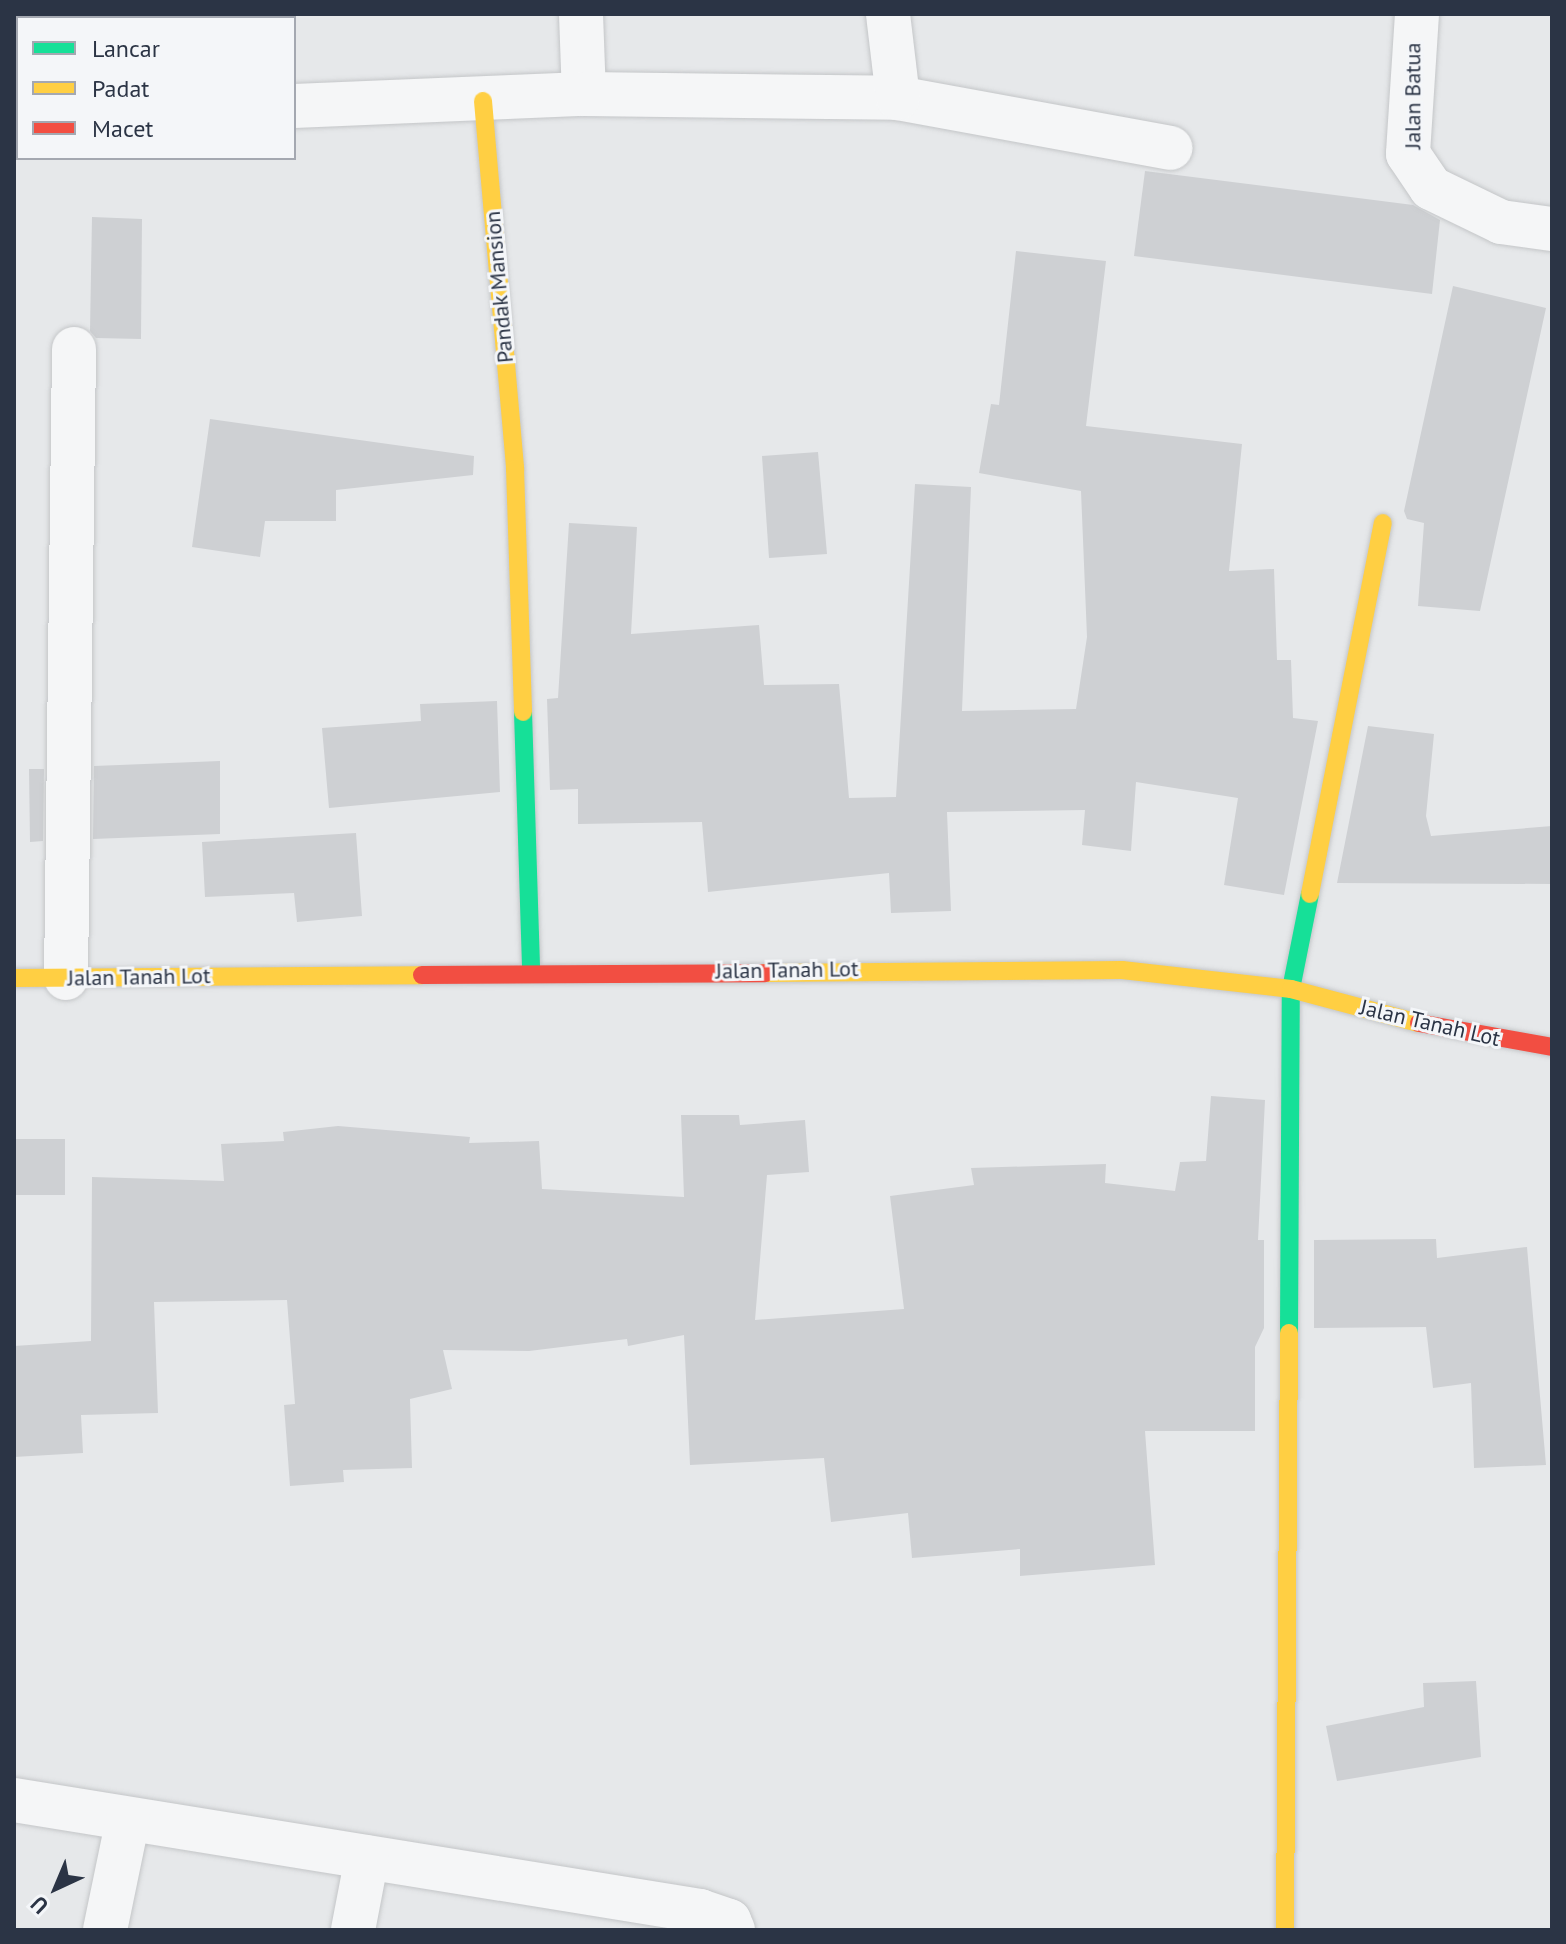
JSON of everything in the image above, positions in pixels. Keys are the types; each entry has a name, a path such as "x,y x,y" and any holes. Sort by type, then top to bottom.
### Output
{"street":[{"path":"581,14 584,94"},
{"path":"888,14 898,98"},
{"name":"Jalan Batua","path":"1417,14 1408,154 1431,188 1501,222 1552,229"},
{"path":"296,106 483,101 584,94 898,98 1170,148"},
{"name":"Pandak Mansion","path":"483,101 515,469 531,972"},
{"path":"66,978 74,349"},
{"path":"1285,1930 1291,989 1383,523"},
{"name":"Jalan Tanah Lot","path":"14,978 1122,970 1291,989 1451,1032 1552,1047"},
{"path":"14,1800 367,1857 582,1911 700,1911 729,1921 733,1930"},
{"path":"105,1930 128,1819"},
{"path":"353,1930 367,1857"}],"building":[{"path":"1145,171 1413,205 1440,220 1432,294 1134,256"},
{"path":"92,217 142,219 141,339 96,338 90,331"},
{"path":"1016,251 1106,261 1086,426 1242,444 1229,571 1274,569 1277,660 1291,660 1293,718 1318,721 1284,895 1224,885 1238,798 1136,782 1131,851 1082,845 1085,810 947,812 951,911 891,913 889,873 708,892 702,822 578,824 578,789 550,790 547,699 558,698 569,523 637,527 631,634 759,625 764,685 839,684 849,798 896,797 915,484 971,487 962,711 1076,709 1087,637 1081,491 979,473 991,404 999,405"},
{"path":"1453,286 1546,308 1480,611 1418,606 1424,523 1407,519 1404,511"},
{"path":"210,419 474,456 473,475 336,490 336,521 265,521 260,557 192,547"},
{"path":"818,452 827,554 769,558 762,456"},
{"path":"497,701 500,792 329,808 322,728 421,721 420,704"},
{"path":"1368,726 1434,734 1426,816 1431,836 1552,826 1552,884 1337,883"},
{"path":"220,761 220,834 93,839 94,766"},
{"path":"29,769 44,769 43,841 30,842"},
{"path":"356,833 362,916 297,922 294,893 205,897 202,842"},
{"path":"1211,1096 1265,1100 1258,1240 1264,1240 1264,1328 1255,1347 1255,1431 1145,1431 1155,1565 1020,1576 1020,1549 912,1558 908,1513 831,1522 824,1458 690,1465 684,1335 628,1346 627,1339 529,1351 443,1350 452,1389 410,1399 412,1468 343,1470 344,1482 290,1486 284,1405 295,1404 287,1300 154,1302 158,1413 81,1415 83,1453 14,1457 14,1346 91,1341 92,1177 224,1181 221,1144 284,1141 283,1132 338,1126 470,1137 469,1143 539,1141 542,1189 684,1197 681,1115 739,1115 740,1125 805,1120 809,1172 767,1175 755,1320 904,1309 890,1196 974,1185 971,1168 1106,1164 1105,1183 1175,1191 1180,1162 1206,1161"},
{"path":"14,1139 65,1139 65,1195 14,1195"},
{"path":"1436,1239 1437,1258 1527,1247 1546,1465 1474,1468 1471,1383 1433,1388 1426,1327 1314,1328 1314,1240"},
{"path":"1476,1681 1481,1757 1337,1781 1326,1726 1424,1707 1423,1683"}],"traffic: fast":[{"path":"523,712 531,972"},
{"path":"1289,1333 1291,989 1310,894"}],"traffic: slow":[{"path":"483,101 515,469 523,712"},
{"path":"1310,894 1383,523"},
{"path":"765,973 1122,970 1291,989 1419,1023"},
{"path":"14,978 422,975"},
{"path":"1285,1930 1289,1333"}],"traffic: jam":[{"path":"422,975 765,973"},
{"path":"1419,1023 1552,1047"}]}
